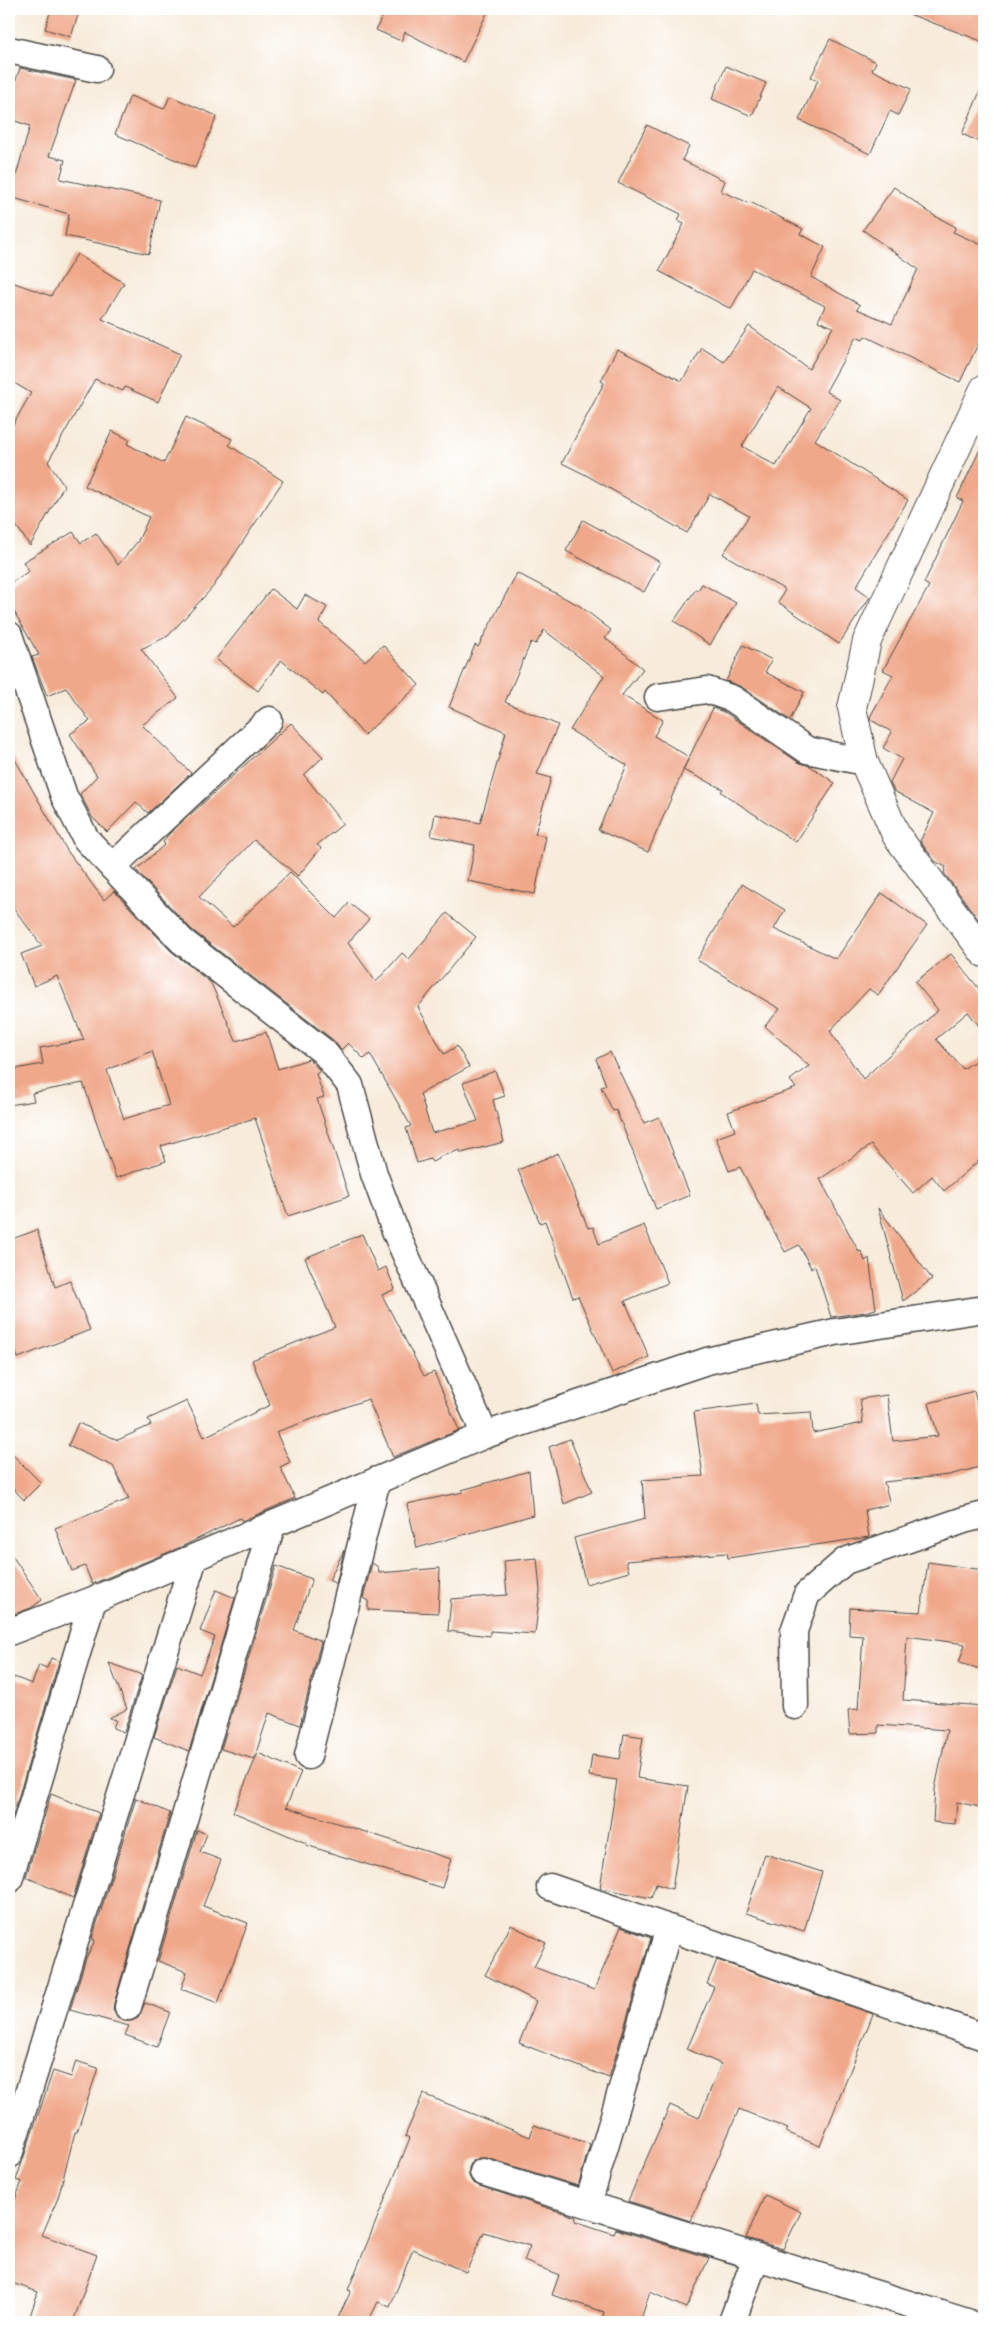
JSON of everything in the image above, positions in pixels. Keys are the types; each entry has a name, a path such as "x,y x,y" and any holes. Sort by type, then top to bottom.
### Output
{"street":[{"path":"9,50 97,68"},
{"path":"984,389 867,641 852,708 864,762 896,835 984,953"},
{"path":"9,635 64,796 86,839 182,941 324,1052 350,1085 374,1174 396,1234 485,1435"},
{"path":"658,697 707,690 733,699 807,750 864,762"},
{"path":"112,867 269,720"},
{"path":"9,1632 94,1600 485,1435 707,1361 835,1332 984,1309"},
{"path":"308,1756 378,1480"},
{"path":"795,1706 794,1631 807,1594 845,1561 964,1520 984,1515"},
{"path":"128,2007 272,1525"},
{"path":"9,2155 194,1558"},
{"path":"9,1880 94,1600"},
{"path":"550,1887 984,2037"},
{"path":"588,2204 669,1928"},
{"path":"483,2172 967,2322"},
{"path":"732,2322 756,2256"}],"building":[{"path":"51,9 80,9 71,37 45,29"},
{"path":"385,9 489,9 463,62 405,32 401,41 376,30"},
{"path":"902,9 984,9 984,42 901,11"},
{"path":"830,39 876,62 872,70 911,89 898,115 890,111 870,154 799,120 818,80 811,77"},
{"path":"726,66 766,83 752,116 712,99"},
{"path":"20,68 76,80 49,156 65,160 60,179 160,200 149,254 65,236 69,214 10,197 30,126 9,119 9,101"},
{"path":"984,82 984,144 962,134"},
{"path":"130,96 164,109 170,96 217,116 195,168 115,134"},
{"path":"647,125 689,146 682,160 725,181 721,191 750,202 803,229 800,234 825,247 811,277 860,305 857,309 892,324 918,269 863,230 894,187 933,215 956,227 953,232 984,246 984,332 960,382 865,336 863,340 856,337 826,391 840,400 815,440 908,500 856,587 870,597 839,644 778,602 785,590 723,554 749,516 710,494 687,533 562,463 604,383 601,381 617,349 682,381 702,348 724,362 749,326 809,369 833,327 818,321 825,306 752,269 731,309 659,271 684,224 678,221 681,214 618,183","holes":["778,387 811,408 776,466 742,446"]},
{"path":"77,254 124,283 102,319 180,354 158,402 125,387 123,391 95,379 48,462 64,486 30,546 9,515 9,432 31,393 9,380 9,281 51,296"},
{"path":"186,417 232,439 229,445 283,481 213,587 168,636 141,649 178,698 142,725 191,773 148,813 136,802 107,832 92,817 80,794 97,776 70,734 90,721 66,688 47,696 32,657 39,655 9,603 9,584 29,571 23,562 73,532 81,543 96,533 118,565 138,541 149,517 85,486 112,431 130,440 127,444 164,463"},
{"path":"984,441 984,927 944,873 946,867 936,862 920,841 934,813 894,791 890,782 902,759 883,748 892,732 871,720 870,717 893,675 883,670 929,586 924,583 963,501 957,498"},
{"path":"583,520 660,562 644,592 566,551"},
{"path":"517,573 580,606 611,630 605,638 643,669 622,695 663,720 654,736 689,757 648,852 598,830 627,765 570,730 604,676 544,630 536,644 531,642 505,702 558,725 537,774 551,778 535,834 546,836 535,894 468,881 475,845 431,836 435,814 480,823 506,732 449,707 475,645 478,647"},
{"path":"702,584 736,603 710,645 674,621 696,589 698,590"},
{"path":"271,589 297,609 305,595 327,607 319,622 365,661 383,645 419,685 364,735 325,692 323,695 281,660 258,691 216,659"},
{"path":"743,645 772,660 765,672 804,692 790,720 742,687 726,681"},
{"path":"713,708 726,713 798,762 810,766 835,783 796,842 721,792 723,789 683,770"},
{"path":"291,723 323,757 304,775 343,824 317,845 321,848 298,876 254,840 199,897 233,927 290,872 336,918 349,903 369,919 348,943 376,982 402,953 409,959 447,913 476,937 418,1007 444,1054 457,1046 469,1067 420,1094 432,1133 478,1121 463,1083 495,1071 505,1096 493,1100 504,1142 461,1153 460,1150 439,1157 439,1159 432,1162 430,1159 417,1163 406,1128 411,1126 370,1054 364,1059 348,1043 341,1050 333,1040 192,930 136,870 165,844 163,842 169,834"},
{"path":"9,749 68,852 104,900 114,891 171,951 211,983 236,1041 266,1032 278,1069 309,1059 320,1071 316,1074 324,1097 317,1099 349,1196 288,1216 255,1118 161,1146 166,1161 116,1178 83,1083 32,1093 34,1101 9,1105 9,1070 43,1064 40,1048 84,1040 57,976 34,986 21,954 42,946 9,902","holes":["152,1051 169,1105 124,1119 107,1070"]},
{"path":"742,884 785,910 774,929 836,959 882,893 927,925 878,995 869,989 830,1031 863,1079 938,1010 915,982 951,954 984,995 984,1032 968,1012 936,1039 963,1069 984,1055 984,1156 944,1191 932,1176 913,1193 871,1145 820,1179 859,1252 861,1251 865,1261 869,1258 876,1309 831,1317 815,1266 811,1268 799,1245 785,1252 740,1167 729,1171 716,1138 735,1131 728,1112 796,1088 790,1080 809,1066 765,1026 780,1009 697,960"},
{"path":"610,1052 644,1123 659,1117 690,1195 656,1209 616,1110 613,1111 601,1087 606,1085 596,1059"},
{"path":"558,1153 588,1228 593,1227 599,1244 644,1225 668,1283 625,1301 649,1357 612,1373 578,1296 573,1298 545,1221 540,1223 518,1170"},
{"path":"878,1208 932,1279 903,1301"},
{"path":"37,1230 55,1287 70,1281 90,1330 18,1358 9,1334 9,1240"},
{"path":"362,1234 378,1271 386,1267 395,1289 382,1295 424,1376 434,1372 459,1430 393,1457 368,1399 276,1432 290,1462 280,1467 295,1498 242,1521 240,1518 181,1547 92,1584 85,1566 72,1571 55,1528 129,1499 113,1466 68,1446 78,1423 118,1440 151,1425 148,1419 187,1401 204,1437 270,1405 252,1360 335,1327 305,1258"},
{"path":"974,1391 984,1431 984,1466 949,1475 884,1482 890,1504 865,1510 869,1537 728,1558 727,1553 626,1561 629,1572 586,1584 574,1538 645,1519 642,1480 703,1476 694,1412 756,1404 758,1415 811,1412 813,1433 863,1423 860,1399 887,1395 893,1441 938,1436 929,1403"},
{"path":"570,1439 592,1492 564,1504 549,1447"},
{"path":"9,1451 41,1483 24,1500 9,1484"},
{"path":"529,1471 533,1515 417,1548 407,1504 463,1492 462,1490"},
{"path":"344,1550 336,1584 329,1580"},
{"path":"9,1551 42,1600 31,1608 9,1616"},
{"path":"537,1558 540,1591 535,1634 490,1631 490,1636 448,1631 451,1599 507,1595 504,1561"},
{"path":"928,1562 984,1570 984,1670 959,1663 965,1644 907,1636 903,1700 984,1706 984,1808 957,1802 955,1824 933,1822 935,1789 947,1730 878,1725 878,1733 850,1734 848,1710 858,1709 863,1636 849,1635 850,1608 921,1612"},
{"path":"372,1563 378,1567 379,1573 440,1568 438,1613 368,1610 368,1601 363,1598"},
{"path":"276,1566 312,1579 294,1630 321,1641 300,1725 269,1713 254,1759 221,1749"},
{"path":"216,1590 235,1598 189,1751 154,1737 177,1665 200,1674 215,1637 200,1631"},
{"path":"51,1658 59,1661 9,1829 9,1690 14,1677 32,1684 39,1665 47,1668"},
{"path":"109,1663 142,1675 124,1732 113,1728 116,1720 109,1718 127,1709"},
{"path":"624,1734 643,1737 637,1778 688,1786 672,1889 656,1884 651,1898 600,1888 617,1780 589,1776 592,1755 620,1759"},
{"path":"258,1753 301,1772 286,1807 451,1859 442,1888 306,1845 306,1843 233,1812"},
{"path":"51,1794 99,1813 73,1898 26,1877"},
{"path":"136,1798 170,1813 113,2010 117,2018 124,2021 132,2021 138,2018 145,2003 170,2012 157,2047 125,2035 129,2026 70,2010 86,1958 95,1940 92,1939"},
{"path":"197,1830 207,1834 200,1852 221,1860 203,1906 248,1923 218,2003 181,1989 187,1972 158,1961"},
{"path":"765,1854 822,1872 804,1931 746,1913"},
{"path":"511,1925 546,1943 534,1967 594,1990 621,1927 651,1938 609,2078 519,2043 536,2001 485,1975"},
{"path":"717,1960 873,2014 820,2146 786,2132 788,2129 739,2109 691,2221 628,2201 670,2105 699,2118 721,2064 687,2049 714,1987 707,1984"},
{"path":"76,2061 98,2068 77,2132 75,2132 58,2198 42,2235 97,2255 73,2322 28,2322 38,2292 9,2282 9,2214 22,2182 16,2180 53,2071 71,2077"},
{"path":"423,2094 530,2137 534,2125 590,2144 578,2186 487,2158 479,2158 472,2161 469,2168 469,2176 472,2182 479,2186 576,2217 575,2221 614,2234 616,2229 709,2258 686,2308 650,2292 640,2322 601,2322 604,2312 552,2295 559,2275 524,2261 530,2246 484,2232 466,2272 413,2249 390,2307 378,2302 368,2322 336,2322 351,2291 348,2290 410,2138 405,2136"},
{"path":"765,2195 801,2212 783,2249 746,2238"}]}
